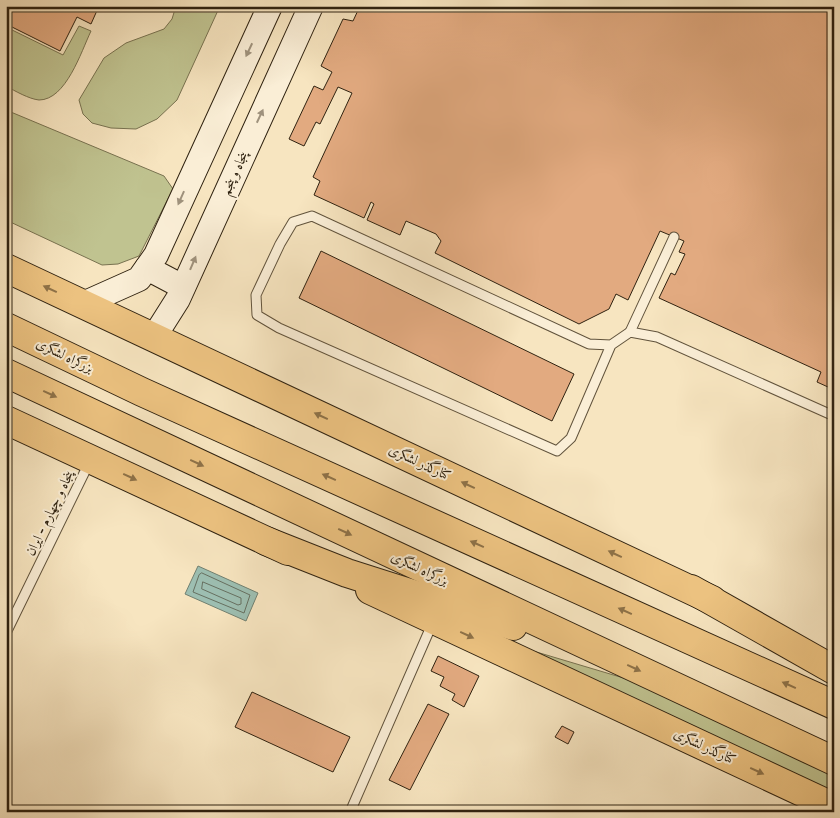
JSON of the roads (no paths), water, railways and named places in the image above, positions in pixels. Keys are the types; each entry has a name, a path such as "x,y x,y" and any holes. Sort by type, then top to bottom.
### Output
{"main road":[{"path":"82,304 140,279 156,255 270,6"},
{"name":"پنجاه و پنجم","path":"154,337 178,299 311,6"},
{"name":"کنارگذر لشگری","path":"6,268 834,656"},
{"path":"147,268 183,287"},
{"name":"بزرگراه لشگری","path":"6,328 152,397 834,705"},
{"name":"بزرگراه لشگری","path":"6,374 834,761"},
{"name":"کنارگذر لشگری","path":"6,420 834,806"},
{"path":"266,541 347,573 486,619 599,652"},
{"path":"691,589 834,670"}],"lane":[{"path":"611,345 589,344 312,216 294,222 280,244 256,295 257,315 279,328 557,451 571,438 611,345 630,332 674,237"},
{"path":"630,332 657,337 834,416"},
{"name":"پنجاه و چهارم - ایران","path":"6,633 91,459"},
{"path":"350,812 434,620"}],"water":[{"path":"198,566 258,593 246,621 185,594"}]}
